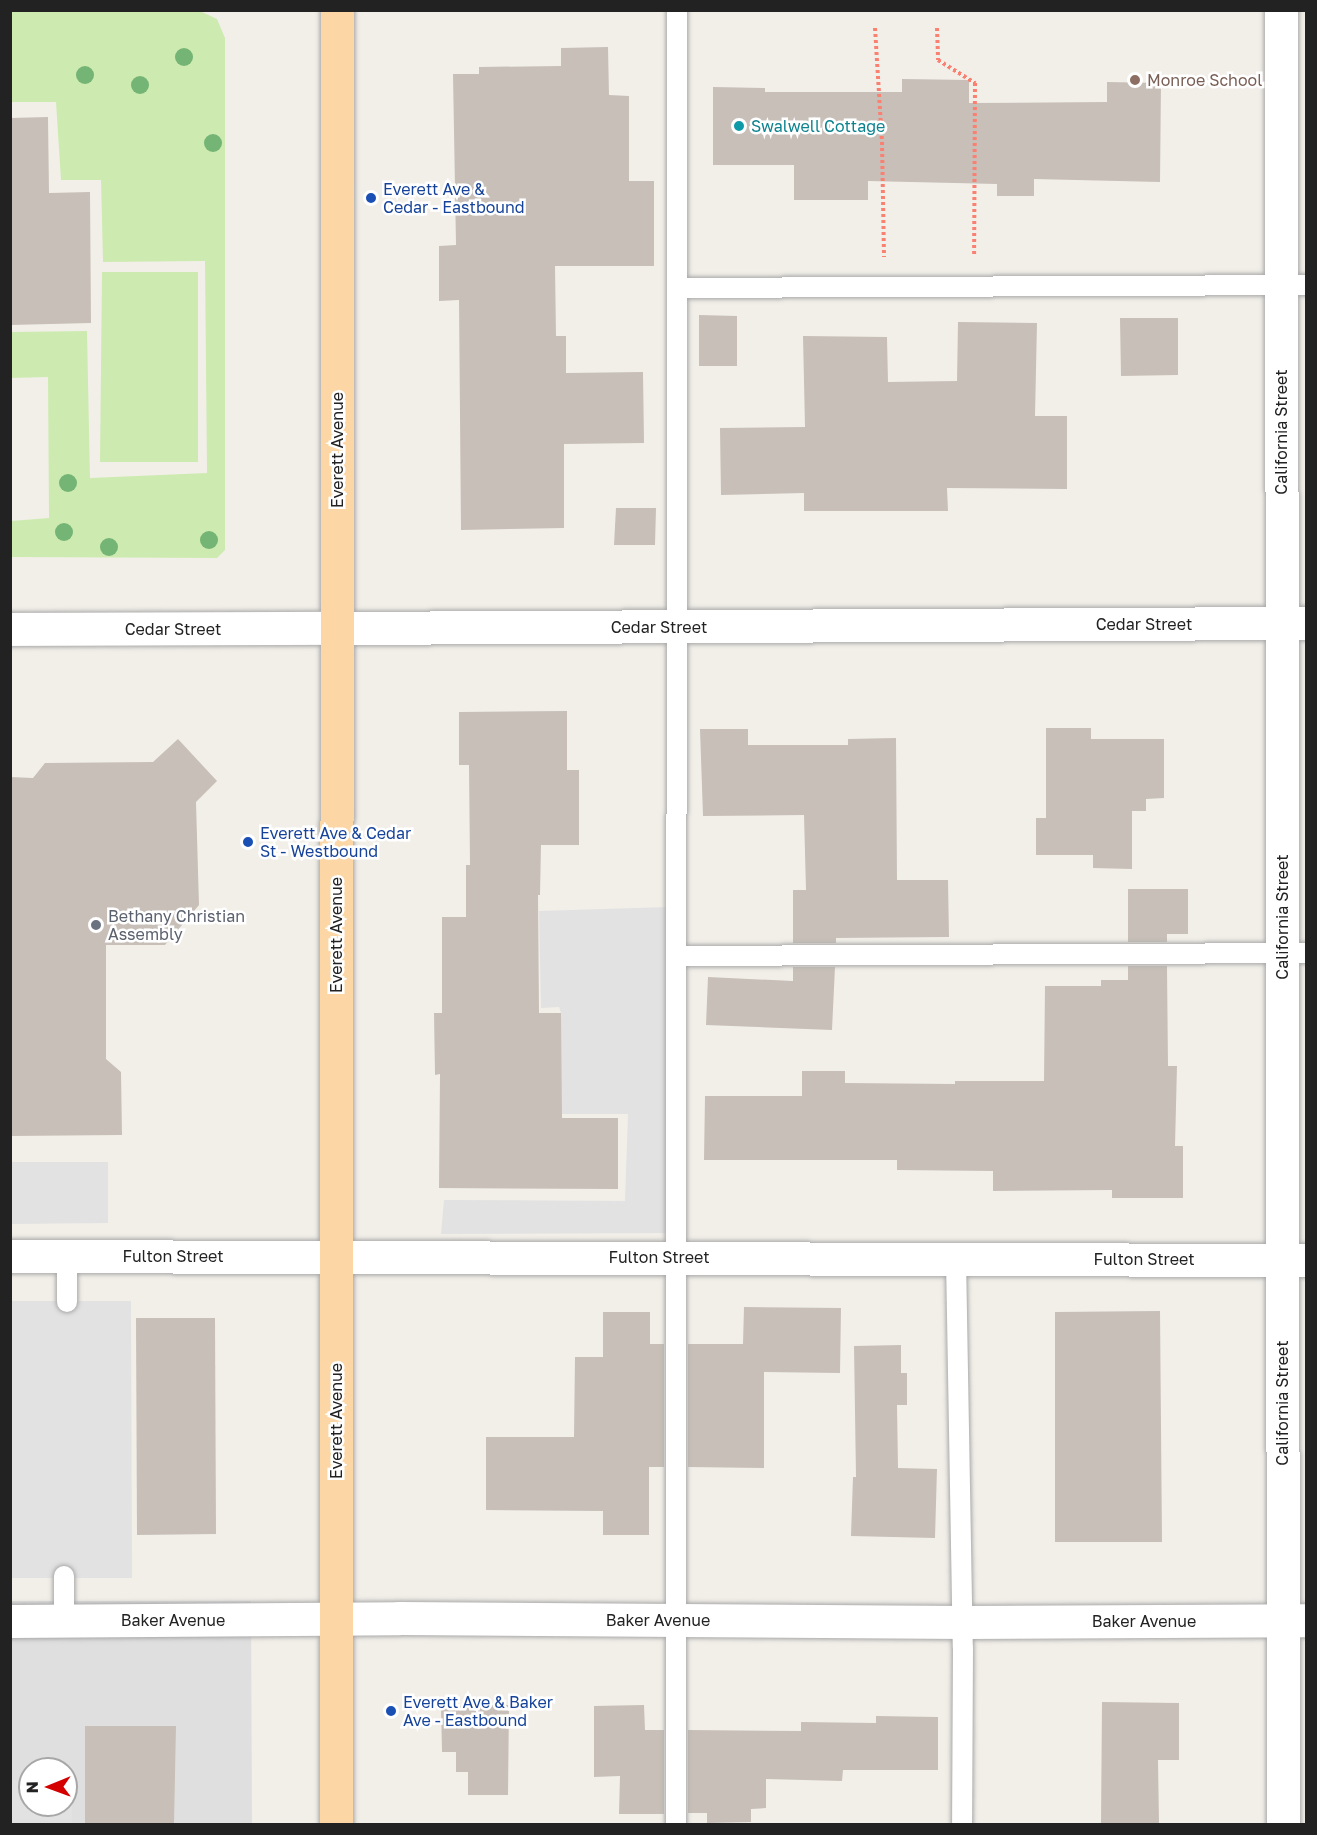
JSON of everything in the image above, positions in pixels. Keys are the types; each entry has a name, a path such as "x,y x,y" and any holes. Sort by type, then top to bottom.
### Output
{"main road":[{"name":"Everett Avenue","path":"336,1824 337,10"}],"street":[{"name":"California Street","path":"1281,10 1294,285 1294,1621 1282,1824"},
{"name":"Cedar Street","path":"10,629 1294,623"},
{"name":"Fulton Street","path":"10,1256 1294,1260"},
{"name":"Baker Avenue","path":"10,1621 336,1618 963,1622 1294,1621"}],"lane":[{"path":"676,1824 677,10"},
{"path":"677,288 1294,285"},
{"path":"677,956 1294,953"},
{"path":"67,1256 67,1302"},
{"path":"956,1258 963,1622 962,1824"},
{"path":"64,1576 64,1621"}],"path":[{"path":"875,28 882,141 884,287"},
{"path":"937,28 938,60 975,83 974,287"}],"shaded area":[{"path":"669,907 671,1233 441,1234 444,1200 625,1201 628,1114 558,1114 561,1013 559,1007 541,1008 539,911"},
{"path":"10,1162 108,1162 108,1223 11,1224"},
{"path":"10,1301 131,1301 132,1578 11,1578"},
{"path":"10,1601 251,1601 252,1824 11,1824"},
{"path":"11,1780 18,1780 18,1817 72,1817 72,1824 11,1824"}],"green space":[{"path":"10,11 200,11 217,19 225,38 225,550 217,558 11,557 11,521 49,518 48,377 11,378 11,332 87,331 90,478 207,473 205,261 103,262 101,180 61,180 56,102 11,102"},
{"path":"102,272 198,272 198,462 100,462"}],"building":[{"path":"608,47 609,95 629,96 629,181 654,181 654,266 555,266 556,336 566,336 566,373 643,372 644,443 564,444 564,528 461,530 459,300 439,301 439,246 456,245 453,74 479,74 479,67 561,66 561,48"},
{"path":"902,79 969,80 969,103 1107,102 1107,82 1161,83 1160,182 1034,179 1034,196 997,196 997,184 868,181 868,200 794,200 794,165 713,165 713,87 765,88 765,92 902,92"},
{"path":"48,117 49,193 90,192 91,323 10,325 10,118"},
{"path":"699,315 737,316 737,366 699,366"},
{"path":"1120,318 1178,318 1178,375 1121,376"},
{"path":"958,322 1037,323 1035,416 1067,416 1067,489 947,488 948,511 804,511 804,493 721,495 720,428 805,427 803,336 887,337 888,382 957,381"},
{"path":"616,508 656,508 655,545 614,545"},
{"path":"567,711 567,770 579,770 579,845 541,845 540,895 538,895 539,1013 561,1013 562,1118 618,1118 618,1189 439,1188 440,1074 435,1075 434,1013 442,1013 442,917 466,917 466,865 470,865 469,765 459,765 459,712"},
{"path":"1046,728 1091,728 1091,739 1164,739 1164,798 1146,799 1146,811 1132,811 1132,869 1093,868 1093,855 1036,855 1036,818 1046,818"},
{"path":"700,729 748,729 748,745 848,745 848,739 896,738 897,880 948,880 949,937 836,938 836,943 793,943 793,890 806,890 804,815 703,816"},
{"name":"Bethany Christian Assembly","path":"178,739 217,781 196,802 199,905 165,945 106,945 106,1059 121,1072 122,1135 10,1136 10,777 33,778 45,763 153,762"},
{"path":"1128,889 1188,889 1188,934 1167,934 1167,942 1128,942"},
{"path":"1128,966 1167,966 1168,1066 1177,1066 1175,1146 1183,1146 1183,1198 1112,1198 1112,1190 993,1191 993,1171 897,1170 897,1160 704,1160 705,1096 802,1096 802,1071 845,1071 845,1083 955,1084 955,1081 1044,1081 1045,986 1101,986 1101,980 1128,980"},
{"path":"793,967 835,967 832,1030 706,1025 708,977 793,981"},
{"path":"744,1307 841,1308 840,1373 764,1372 764,1468 688,1467 688,1344 743,1344"},
{"path":"1160,1311 1162,1542 1055,1542 1055,1312"},
{"path":"603,1312 650,1312 650,1344 664,1344 664,1467 649,1467 649,1535 603,1535 603,1511 486,1510 486,1437 574,1437 575,1357 603,1357"},
{"path":"136,1318 215,1318 216,1534 137,1535"},
{"path":"901,1345 901,1373 907,1373 907,1405 897,1405 898,1468 937,1469 935,1538 851,1536 853,1477 856,1477 854,1346"},
{"path":"1102,1702 1179,1703 1179,1760 1158,1760 1159,1824 1101,1824"},
{"path":"509,1705 508,1795 468,1795 468,1772 456,1772 456,1752 442,1752 441,1706"},
{"path":"644,1705 645,1730 664,1730 664,1814 619,1814 620,1776 594,1777 594,1706"},
{"path":"876,1716 938,1717 938,1770 843,1770 842,1781 766,1779 766,1808 751,1809 751,1822 707,1823 707,1813 688,1813 688,1730 801,1731 801,1722 876,1723"},
{"path":"85,1726 176,1726 174,1824 85,1824"}],"place":[{"name":"Monroe School","path":"1135,80"},
{"name":"Swalwell Cottage","path":"739,126"},
{"name":"Everett Ave & Cedar - Eastbound","path":"371,198"},
{"name":"Everett Ave & Cedar St - Westbound","path":"248,842"},
{"name":"Bethany Christian Assembly","path":"96,925"},
{"name":"Everett Ave & Baker Ave - Eastbound","path":"391,1711"}]}
